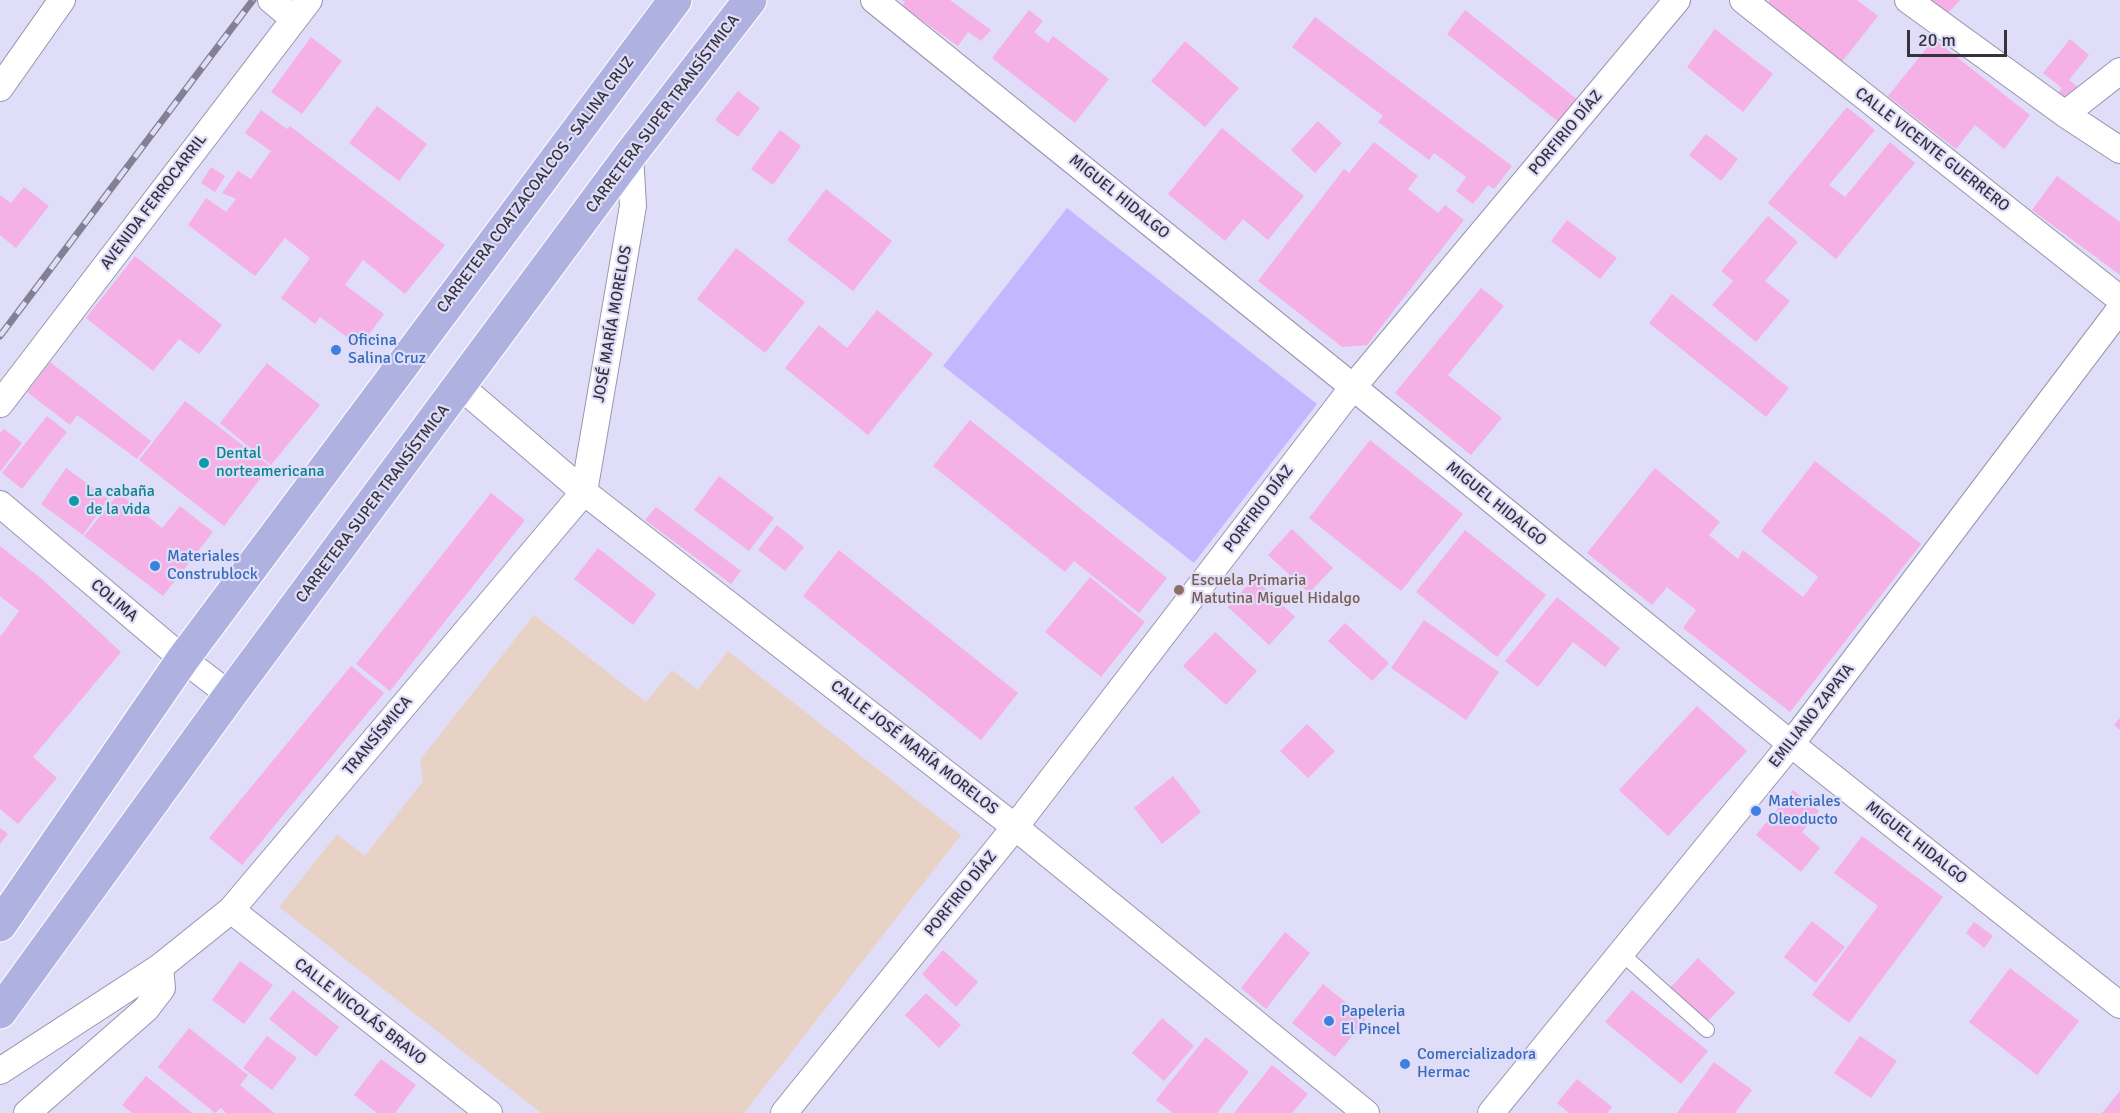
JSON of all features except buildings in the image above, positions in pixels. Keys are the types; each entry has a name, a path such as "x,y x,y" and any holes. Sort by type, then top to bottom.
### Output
{"main road":[{"name":"CARRETERA COATZACOALCOS - SALINA CRUZ","path":"183,659 675,0"},
{"name":"CARRETERA SUPER TRANSÍSTMICA","path":"0,1012 230,695 630,155 750,0"},
{"path":"0,925 183,659"}],"street":[{"path":"0,88 62,0"},
{"path":"271,0 301,9"},
{"name":"MIGUEL HIDALGO","path":"874,0 1791,744 2120,1005"},
{"name":"PORFIRIO DÍAZ","path":"784,1113 1016,827 1353,387 1677,0"},
{"name":"CALLE VICENTE GUERRERO","path":"1743,0 2120,299"},
{"path":"1908,0 2065,114 2120,150"},
{"name":"AVENIDA FERROCARRIL","path":"0,404 301,9"},
{"path":"2065,114 2120,71"},
{"name":"JOSÉ MARÍA MORELOS","path":"584,492 633,206 630,155"},
{"name":"EMILIANO ZAPATA","path":"1491,1113 1791,744 2120,309"},
{"name":"CALLE JOSÉ MARÍA MORELOS","path":"460,386 584,492 1016,827 1366,1113"},
{"name":"TRANSÍSMICA","path":"0,1071 160,968 231,910 584,492"},
{"name":"COLIMA","path":"0,504 183,659 230,695"},
{"name":"CALLE NICOLÁS BRAVO","path":"231,910 489,1113"},
{"path":"27,1113 146,1010 162,988 160,968"}],"lane":[{"path":"1621,953 1707,1030"}],"shaded area":[{"path":"1067,208 1317,404 1194,563 943,366"},
{"path":"534,615 646,702 672,670 698,690 728,651 961,835 744,1113 541,1113 279,907 337,834 365,856 423,781 420,760"}],"railway":[{"path":"0,336 253,0"}],"place":[{"name":"Oficina Salina Cruz","path":"336,350"},
{"name":"Dental norteamericana","path":"204,463"},
{"name":"La cabaña de la vida","path":"74,501"},
{"name":"Materiales Construblock","path":"155,566"},
{"name":"Escuela Primaria Matutina Miguel Hidalgo","path":"1179,590"},
{"name":"Materiales Oleoducto","path":"1756,811"},
{"name":"Papeleria El Pincel","path":"1329,1021"},
{"name":"Comercializadora Hermac","path":"1405,1064"}]}
